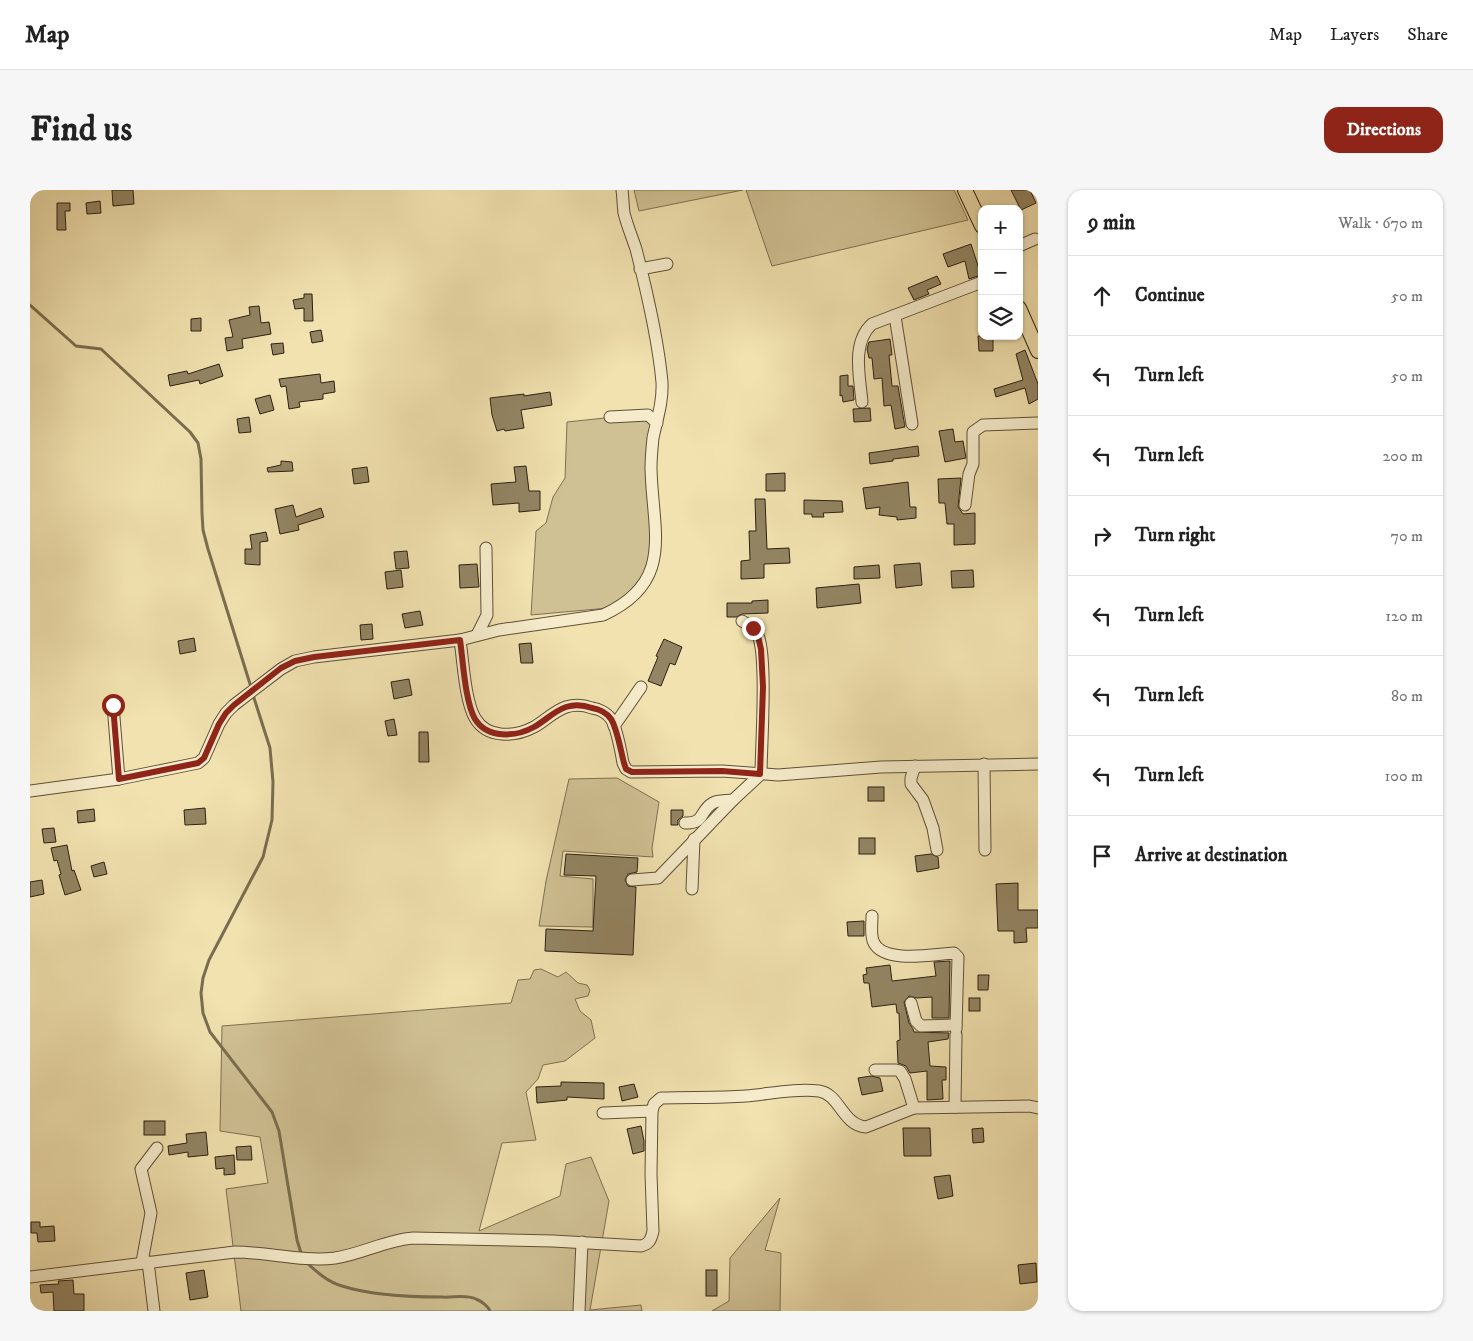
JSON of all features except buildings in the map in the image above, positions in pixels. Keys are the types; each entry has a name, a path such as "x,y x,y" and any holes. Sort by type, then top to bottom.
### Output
{"main road":[{"path":"965,190 978,218"},
{"path":"1023,317 1038,351"}],"street":[{"path":"30,792 119,779 198,763 204,758 226,713 281,668 295,661 314,657 460,640 499,630 603,615 618,608 639,589 652,568 657,542 651,464 656,423 660,411 662,385 656,342 640,269 624,213 622,190"},
{"path":"1023,244 1035,239"},
{"path":"640,269 667,264"},
{"path":"862,402 859,345 862,336 872,324 978,284"},
{"path":"895,316 912,424"},
{"path":"610,417 648,415 656,423"},
{"path":"965,505 969,474 973,464 973,432 983,425 1038,423"},
{"path":"477,635 487,615 486,548"},
{"path":"632,880 658,878 694,838 760,774 763,687 761,649 757,632 742,621"},
{"path":"460,640 470,707 476,719 484,728 493,733 507,735 532,728 555,712 568,706 582,705 601,710 611,718 626,769 632,772 722,771 760,774 916,766 1038,764"},
{"path":"614,726 641,687"},
{"path":"113,705 119,779"},
{"path":"984,764 985,850"},
{"path":"916,766 911,778 911,784 923,800 933,828 937,850"},
{"path":"685,823 692,823 698,820 707,808 714,803 732,800"},
{"path":"692,889 694,838"},
{"path":"872,916 873,942 885,953 900,956 954,953 958,957 955,1107"},
{"path":"911,1003 916,1021 921,1026 956,1030"},
{"path":"875,1070 900,1071 905,1079 914,1108"},
{"path":"30,1276 236,1252 256,1252 303,1258 335,1258 354,1254 397,1239 413,1238 582,1242 641,1246 648,1244 653,1231 651,1174 652,1111 654,1104 661,1098 726,1097 805,1090 825,1093 831,1097 842,1113 858,1127 866,1128 914,1108 1029,1106 1038,1108"},
{"path":"604,1113 652,1111"},
{"path":"154,1311 145,1262 151,1213 141,1169 158,1148"},
{"path":"579,1311 582,1242"}],"shaded area":[{"path":"634,190 743,190 639,211"},
{"path":"746,190 954,190 968,220 772,266"},
{"path":"652,413 656,535 643,576 628,594 608,608 531,615 536,531 546,523 553,497 565,478 567,422"},
{"path":"617,778 659,802 652,848 653,857 563,851 560,876 593,879 593,927 539,926 546,881 569,779"},
{"path":"541,969 558,977 566,972 578,983 587,985 590,990 588,996 575,999 580,1011 591,1020 595,1038 565,1061 543,1065 538,1079 526,1092 536,1140 502,1143 479,1231 560,1196 566,1164 591,1157 609,1201 590,1310 641,1305 642,1311 241,1311 226,1189 268,1183 260,1137 220,1131 222,1026 511,1003 518,980 530,979 534,970"},
{"path":"780,1198 765,1250 781,1253 780,1311 712,1311 729,1301 730,1258"}],"waterway":[{"path":"30,305 76,346 101,349 190,432 198,443 201,459 203,530 250,684"},
{"path":"254,698 270,748 273,782 272,820 263,857 209,960 203,978 201,993 203,1013 210,1032 272,1112 279,1131 297,1240 302,1256"},
{"path":"307,1263 328,1280 353,1289 405,1296 468,1297 480,1301 490,1311"}],"route":[{"path":"113,705 119,779 198,763 204,758 210,748 219,724 226,713 281,668 295,661 314,657 460,640 470,707 476,719 484,728 493,733 507,735 532,728 555,712 568,706 582,705 601,710 611,718 628,771 722,771 760,774 763,687 760,641 757,632 753,628"}]}
